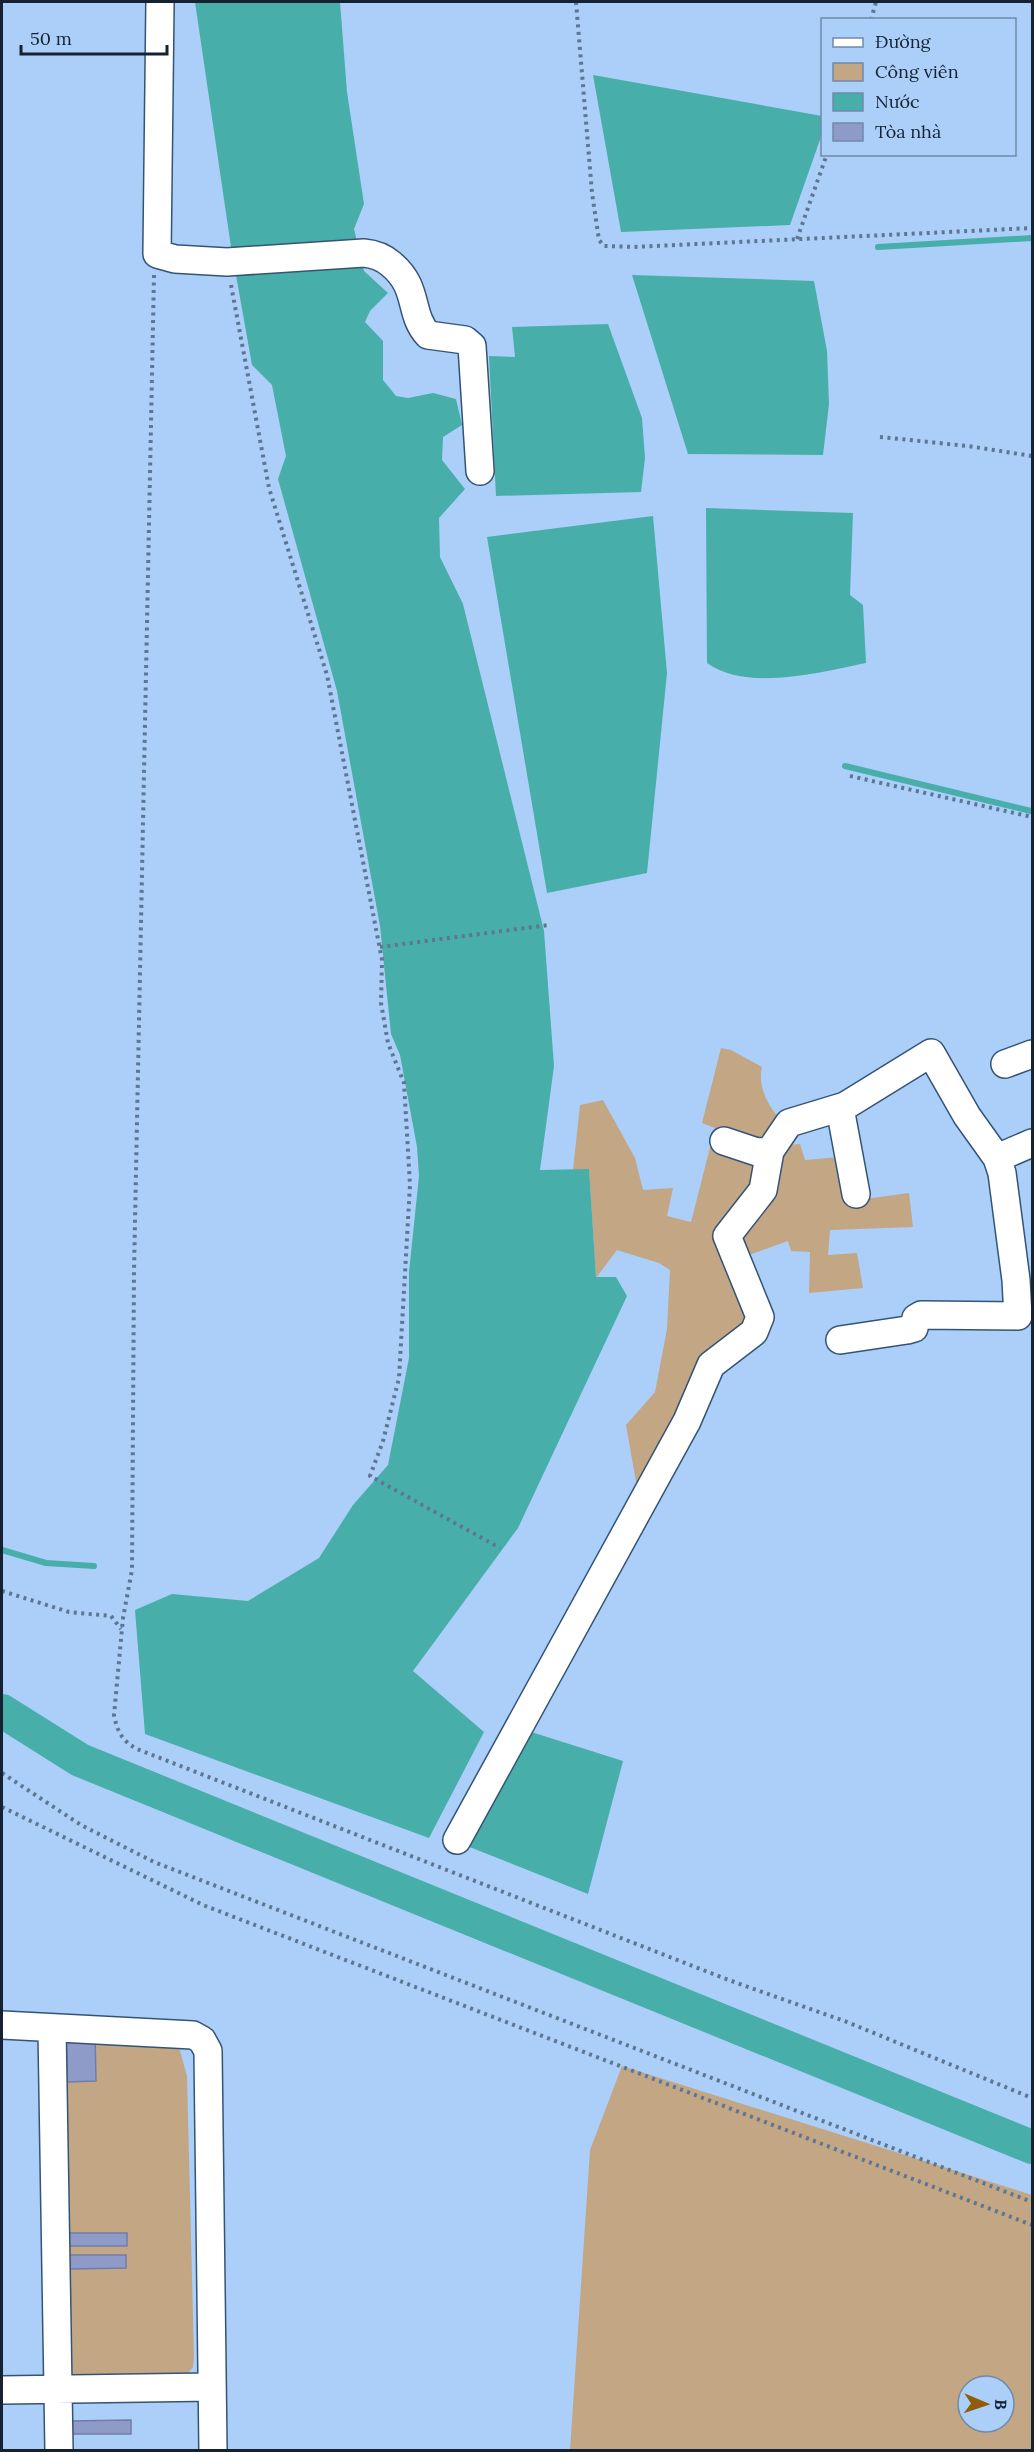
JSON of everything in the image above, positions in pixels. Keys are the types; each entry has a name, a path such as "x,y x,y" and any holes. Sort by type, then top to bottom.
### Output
{"street":[{"path":"160,2 155,248 157,254 166,257 227,262 376,255 402,275 409,284 422,328 428,336 465,340 472,346 480,471"},
{"path":"458,1840 687,1421 711,1365 754,1332 760,1317 727,1236 764,1190 770,1151 789,1123 840,1108 931,1053 967,1116 997,1158 1002,1173 1024,1282 1018,1316 921,1315 916,1318 914,1328 840,1340"},
{"path":"1005,1064 1032,1054"},
{"path":"840,1108 856,1194"},
{"path":"724,1141 757,1152 770,1151"},
{"path":"997,1158 1032,1143"},
{"path":"2,2025 193,2036 202,2040 208,2050 213,2451"},
{"path":"52,2028 59,2451"},
{"path":"2,2390 212,2387"}],"path":[{"path":"576,2 592,194 599,240 604,246 624,248 1032,228"},
{"path":"872,18 876,2"},
{"path":"797,239 826,156"},
{"path":"155,248 134,1270 130,1540 132,1570 122,1632 114,1715 122,1737 137,1749 726,1979 847,2022 1032,2098"},
{"path":"227,262 269,488 327,675 380,947 381,1003 388,1043 404,1083 410,1185 399,1378 383,1441 370,1476 500,1548"},
{"path":"880,437 968,446 1032,456"},
{"path":"850,776 1032,817"},
{"path":"380,947 549,925"},
{"path":"2,1591 69,1611 111,1616 122,1632"},
{"path":"2,1773 81,1825 154,1862 556,2020 1032,2202"},
{"path":"2,1807 203,1905 1032,2225"}],"green space":[{"path":"721,1048 731,1050 762,1067 761,1082 765,1096 782,1122 778,1146 800,1144 805,1160 840,1157 850,1201 909,1193 913,1227 830,1230 828,1255 857,1253 863,1288 809,1293 810,1252 791,1251 788,1241 732,1261 755,1317 638,1493 626,1425 655,1392 667,1329 670,1270 659,1263 617,1250 596,1278 589,1170 573,1170 580,1105 603,1100 635,1158 643,1190 673,1188 667,1216 691,1222 715,1128 702,1123"},
{"path":"68,2033 177,2040 187,2076 194,2357 193,2367 186,2376 74,2376 65,2366"},
{"path":"622,2066 1032,2195 1032,2450 570,2450 590,2150"}],"water":[{"path":"195,2 340,2 347,92 364,204 354,229 364,271 388,293 370,311 365,322 383,341 383,380 396,396 408,398 433,393 456,399 462,425 443,437 442,460 465,489 439,518 440,557 463,604 544,931 554,1066 540,1170 589,1169 596,1277 616,1277 627,1296 518,1528 413,1671 484,1732 429,1838 145,1734 135,1610 172,1594 248,1601 319,1558 353,1505 388,1465 409,1358 409,1272 419,1176 417,1147 400,1055 391,1034 380,926 337,691 278,479 286,456 272,385 252,365 231,247"},
{"path":"593,75 821,116 821,137 790,225 621,232"},
{"path":"632,275 814,281 827,351 829,404 823,455 688,454"},
{"path":"608,324 642,418 645,458 641,492 496,496 489,356 515,357 512,327"},
{"path":"706,508 853,513 850,595 863,605 866,663 806,675 763,678 723,672 707,663"},
{"path":"653,516 667,673 647,873 547,893 487,537"},
{"path":"525,1730 623,1761 588,1894 467,1846"}],"building":[{"path":"95,2034 96,2081 67,2082 66,2035"},
{"path":"69,2233 127,2233 127,2246 69,2246"},
{"path":"68,2255 126,2255 126,2268 68,2269"},
{"path":"131,2420 131,2434 70,2434 69,2421"}],"waterway":[{"path":"878,247 1032,238"},
{"path":"845,766 1031,811"},
{"path":"2,1550 46,1563 94,1566"},
{"path":"2,1711 80,1760 1032,2147"}]}
